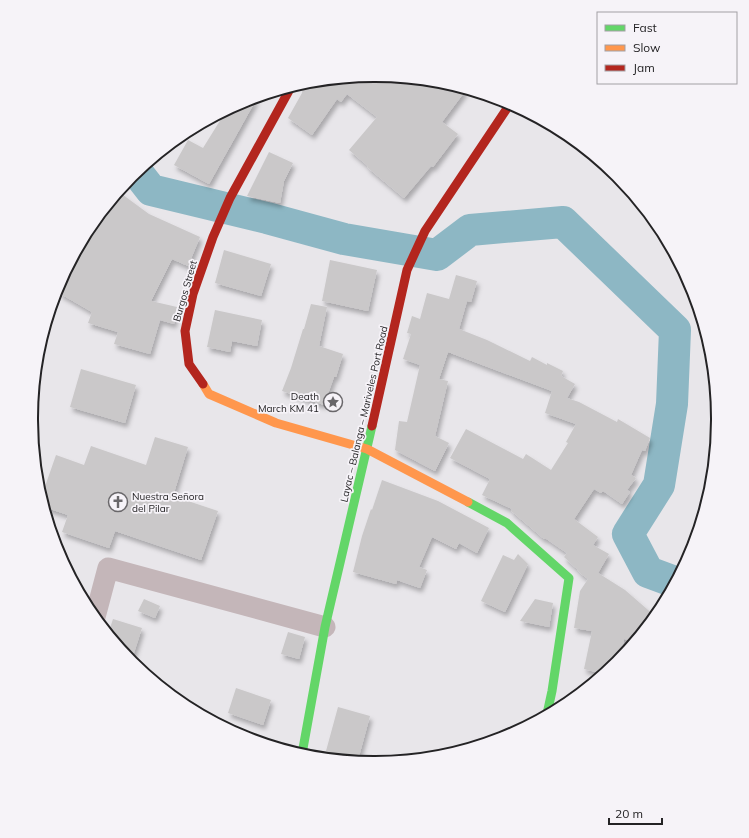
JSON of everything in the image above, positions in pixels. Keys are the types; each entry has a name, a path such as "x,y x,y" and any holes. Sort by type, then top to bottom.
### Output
{"street":[{"name":"Burgos Street","path":"287,94 230,198 213,236 193,294 185,331 189,364 209,394 276,423 367,449 506,524 569,578 549,707"},
{"name":"Layac – Balanga – Mariveles Port Road","path":"303,748 325,627 407,270 425,231 506,109"},
{"path":"97,609 108,568 325,627"}],"building":[{"path":"374,82 418,85 462,94 442,122 458,134 433,167 431,166 404,198 349,150 377,117 347,94 341,102 337,99 312,135 288,118 302,90 331,85"},
{"path":"253,105 209,184 174,165 188,140 203,148 220,120"},
{"path":"269,152 293,163 284,181 280,203 247,196"},
{"path":"124,195 149,214 200,237 188,266 172,259 151,301 177,307 174,324 160,320 150,354 114,344 118,332 88,323 92,312 62,295 83,251 108,214"},
{"path":"224,250 271,264 261,296 215,283"},
{"path":"330,260 377,270 368,311 322,301"},
{"path":"456,275 477,281 471,302 467,301 459,329 487,340 530,361 532,357 563,371 561,376 575,384 567,398 579,402 617,422 618,419 650,438 645,451 642,450 631,475 636,478 627,490 630,492 622,504 603,491 601,493 594,489 574,519 598,537 593,545 609,554 598,573 625,590 650,612 628,640 624,639 623,646 596,672 584,669 592,631 574,628 580,591 588,579 564,557 567,553 545,538 544,539 511,511 512,509 482,495 490,479 450,458 466,429 523,459 526,454 551,470 568,443 566,442 576,424 545,413 552,391 448,352 439,379 448,381 435,436 449,443 435,471 395,450 399,421 407,422 420,365 403,359 411,334 407,333 412,316 420,319 427,293 449,299"},
{"path":"311,304 327,307 319,346 343,354 336,377 334,377 324,405 282,391 304,329"},
{"path":"215,310 262,320 257,346 232,341 230,352 207,347"},
{"path":"81,369 136,385 125,423 70,407"},
{"name":"Nuestra Señora del Pilar","path":"155,437 188,447 173,496 218,511 201,560 115,531 109,548 62,532 68,515 50,509 45,488 56,455 84,465 91,446 146,465"},
{"path":"382,480 438,501 489,528 477,553 459,543 456,549 432,537 419,567 427,570 420,588 397,580 396,584 353,572 362,536"},
{"path":"518,554 528,564 505,612 481,601 503,555 514,560"},
{"path":"144,599 160,606 155,618 138,611"},
{"path":"535,599 553,603 549,627 520,621"},
{"path":"113,619 142,628 134,654 122,641 110,627"},
{"path":"288,632 305,637 299,659 281,654"},
{"path":"236,688 271,700 263,725 228,713"},
{"path":"338,707 370,716 359,755 334,753 326,751"}],"waterway":[{"path":"141,177 151,190 267,218 344,239 437,255 470,230 563,222 675,330 672,404 659,485 628,534 648,572 670,580"}],"traffic: fast":[{"path":"303,748 325,627 372,426"},
{"path":"468,502 507,523 569,578 549,707"}],"traffic: slow":[{"path":"203,384 209,394 276,423 367,449 468,502"}],"traffic: jam":[{"path":"203,384 189,364 185,331 193,294 213,237 230,198 287,94"},
{"path":"372,426 407,270 425,231 506,109"}],"place":[{"name":"Death March KM 41","path":"333,402"},
{"name":"Nuestra Señora del Pilar","path":"118,502"}]}
